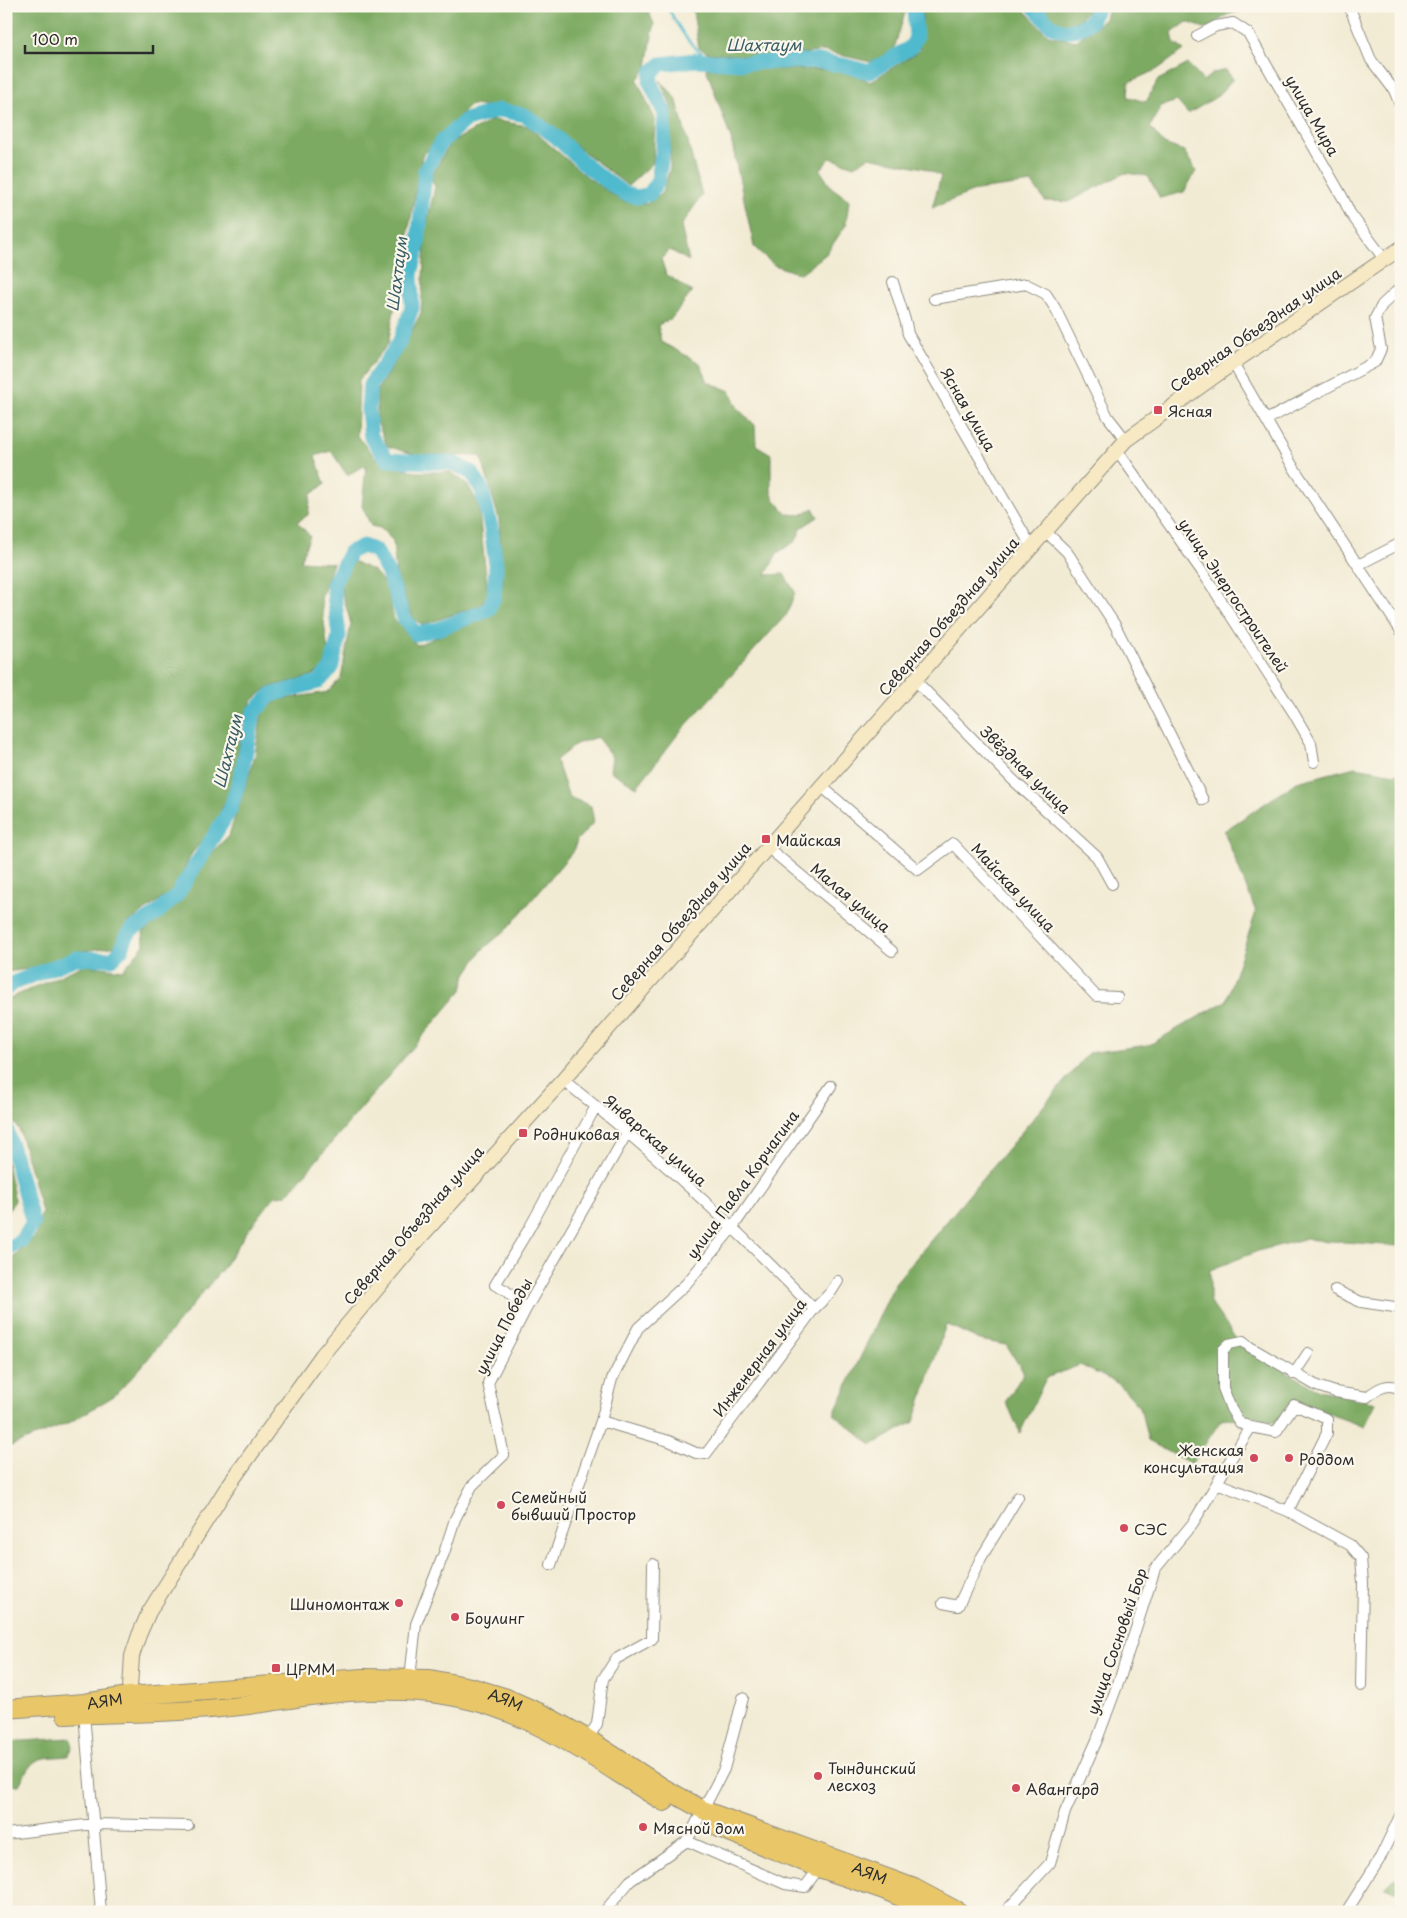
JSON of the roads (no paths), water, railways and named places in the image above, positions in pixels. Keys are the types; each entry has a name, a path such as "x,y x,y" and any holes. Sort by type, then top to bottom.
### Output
{"highway":[{"name":"АЯМ","path":"6,1719 84,1714 129,1705 362,1678 410,1678 471,1687 504,1697 545,1715 662,1787 700,1815 914,1888 959,1912"},
{"name":"АЯМ","path":"6,1709 84,1702 222,1708 361,1691 391,1691 453,1696 497,1708 545,1729 581,1749 642,1789 700,1815 819,1868 884,1890 935,1912"}],"street":[{"path":"1349,6 1371,60 1394,90 1401,108"},
{"name":"улица Мира","path":"1197,36 1216,26 1233,24 1248,32 1350,213 1384,259"},
{"name":"Северная Объездная улица","path":"129,1705 132,1656 138,1635 149,1612 226,1488 252,1450 322,1355 415,1243 562,1080 1121,445 1233,363 1401,248"},
{"name":"Ясная улица","path":"893,282 908,334 1031,546"},
{"path":"934,299 1026,284 1046,294 1121,445"},
{"path":"1266,420 1375,362 1381,349 1375,318 1382,305 1401,287"},
{"path":"1233,363 1292,465 1401,631"},
{"name":"улица Энергостроителей","path":"1121,445 1293,712 1311,743 1314,762"},
{"path":"1045,531 1067,552 1115,625 1203,800"},
{"path":"1358,565 1401,543"},
{"name":"Звёздная улица","path":"914,679 1013,780 1097,857 1112,884"},
{"name":"Майская улица","path":"820,785 918,870 953,844 1096,996 1117,997"},
{"name":"Малая улица","path":"767,847 892,951"},
{"name":"Январская улица","path":"562,1080 596,1106 733,1227 814,1309"},
{"name":"улица Павла Корчагина","path":"551,1565 601,1421 612,1379 638,1328 686,1284 733,1227 831,1086"},
{"path":"526,1309 505,1290 495,1284 530,1227 596,1106"},
{"name":"улица Победы","path":"410,1678 416,1624 455,1518 472,1486 504,1455 488,1383 526,1309 627,1134"},
{"name":"Инженерная улица","path":"601,1421 669,1441 696,1453 706,1454 814,1309 831,1292 838,1280"},
{"path":"1335,1290 1361,1302 1401,1308"},
{"path":"1288,1511 1327,1433 1327,1419 1294,1405 1276,1432 1240,1423 1231,1409 1223,1388 1223,1350 1229,1344 1243,1341 1294,1374 1317,1386 1335,1392 1367,1397 1385,1386 1397,1387 1401,1390"},
{"path":"1294,1374 1308,1353"},
{"name":"улица Сосновый Бор","path":"1004,1912 1050,1863 1065,1812 1097,1740 1120,1678 1155,1569 1193,1523 1251,1427"},
{"path":"1217,1483 1288,1511 1350,1545 1361,1558 1363,1583 1362,1686"},
{"path":"943,1603 958,1606 980,1558 1018,1497"},
{"path":"588,1740 597,1724 603,1679 616,1659 652,1639 653,1564"},
{"path":"604,1912 630,1881 687,1841 724,1769 744,1698"},
{"path":"84,1714 102,1912"},
{"path":"1346,1912 1379,1860 1401,1814"},
{"path":"6,1834 94,1824 188,1826"},
{"path":"687,1841 784,1884 805,1887 819,1868"}],"waterway":[{"path":"667,6 691,44 713,61"},
{"name":"Шахтаум","path":"6,989 11,984 76,958 112,959 121,950 131,930 155,915 177,895 230,810 241,775 254,712 271,695 318,682 331,669 339,636 333,585 350,552 363,546 376,551 388,573 404,618 416,634 438,629 488,610 494,597 496,565 491,528 482,490 472,473 453,463 388,460 371,437 368,409 370,385 399,343 412,308 411,274 418,244 425,171 441,142 466,120 499,110 525,115 556,137 588,167 623,193 637,197 650,194 658,180 663,149 665,114 650,82 652,72 661,64 696,60 742,63 818,61 869,72 911,47 916,38 914,9 917,6"},
{"name":"Шахтаум","path":"1033,6 1051,26 1065,31 1078,29 1091,21 1098,6"},
{"name":"Шахтаум","path":"6,1127 33,1223 21,1241 6,1249"}],"place":[{"name":"Ясная","path":"1158,410"},
{"name":"Майская","path":"766,839"},
{"name":"Родниковая","path":"523,1133"},
{"name":"Женская консультация","path":"1254,1458"},
{"name":"Роддом","path":"1289,1458"},
{"name":"Семейный бывший Простор","path":"501,1505"},
{"name":"СЭС","path":"1124,1528"},
{"name":"Шиномонтаж","path":"399,1603"},
{"name":"Боулинг","path":"455,1617"},
{"name":"ЦРММ","path":"276,1668"},
{"name":"Тындинский лесхоз","path":"818,1776"},
{"name":"Авангард","path":"1016,1788"},
{"name":"Мясной дом","path":"643,1827"}]}
